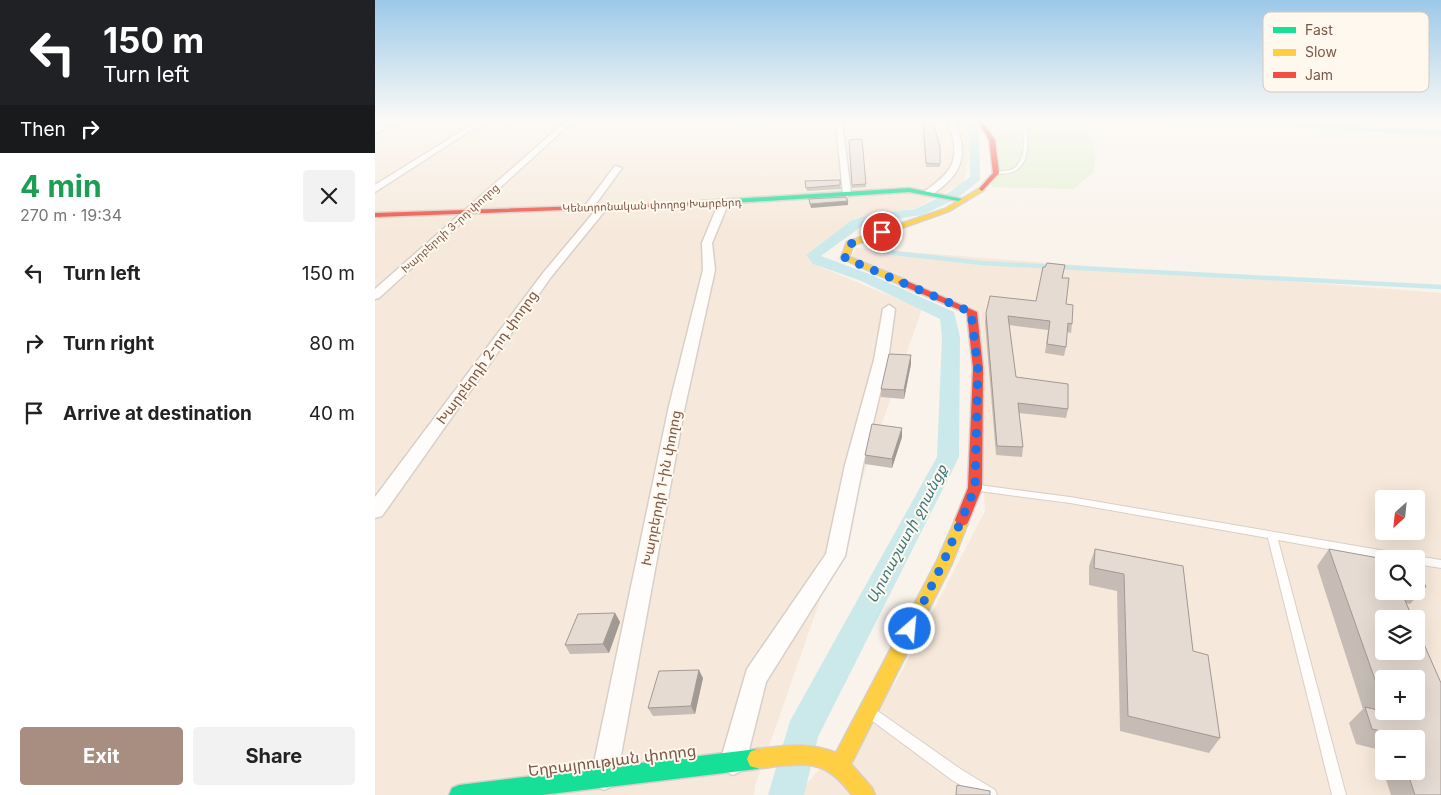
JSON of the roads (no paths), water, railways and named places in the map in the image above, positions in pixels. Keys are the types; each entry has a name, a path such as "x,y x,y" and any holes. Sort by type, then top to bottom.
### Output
{"street":[{"path":"375,189 424,158"},
{"name":"Խարբերդի 3-րդ փողոց","path":"375,296 528,158"},
{"path":"843,158 847,194"},
{"path":"928,193 952,176 959,163 958,158"},
{"path":"865,795 840,765 943,563 975,488 978,368 971,312 845,258 850,244 868,236 909,225 948,210 985,187 996,173 992,158"},
{"name":"Խարբերդի 2-րդ փողոց","path":"375,511 596,207 618,168"},
{"name":"Կենտրոնական փողոց Խարբերդ","path":"375,214 725,202 909,190 964,200"},
{"name":"Խարբերդի 1-ին փողոց","path":"603,777 677,406 709,270 707,243 725,202"},
{"path":"733,762 755,677 835,556 854,466 881,360 889,309"},
{"name":"Եղբայրության փողոց","path":"459,795 527,791 603,777 804,753 819,754 840,765"}],"lane":[{"path":"996,173 1013,170 1021,158"},
{"path":"975,488 1070,500 1375,553"},
{"path":"1272,535 1339,795"},
{"path":"1425,561 1441,564"},
{"path":"868,711 957,775 991,795"}],"waterway":[{"name":"Արտաշատի ջրանցք","path":"786,795 802,733 948,457 951,337 948,316 864,277 818,261 813,255 857,223 871,218 918,212 952,196 976,178 975,158"},
{"path":"883,252 876,251 982,263 1441,287"}]}
